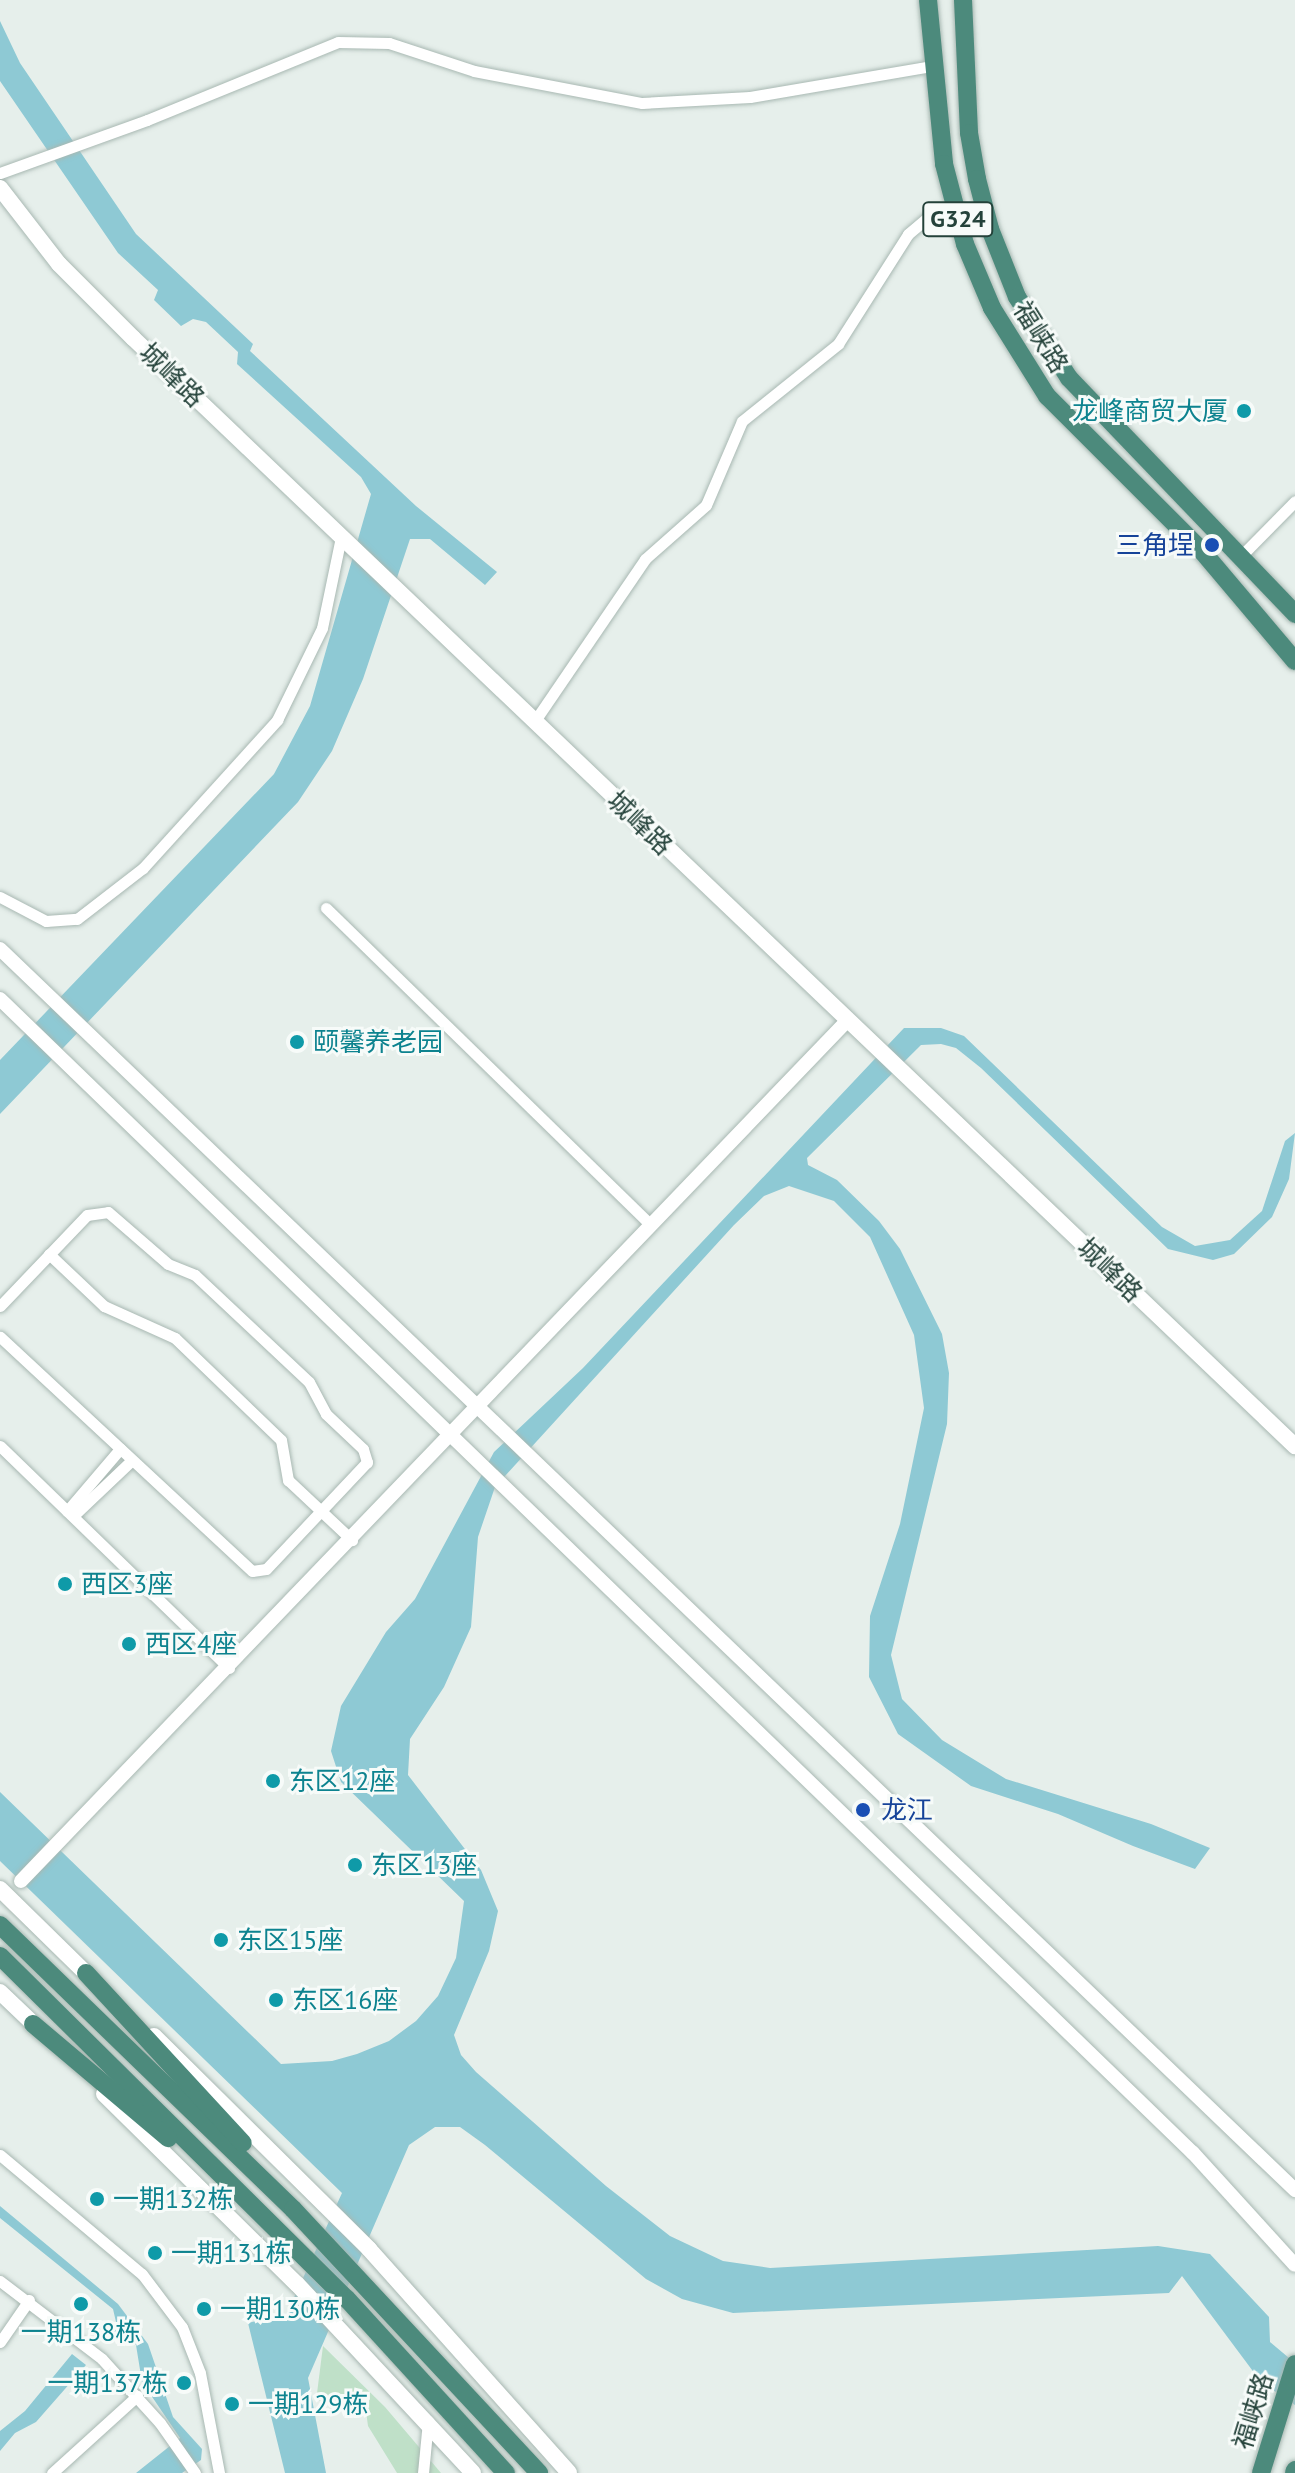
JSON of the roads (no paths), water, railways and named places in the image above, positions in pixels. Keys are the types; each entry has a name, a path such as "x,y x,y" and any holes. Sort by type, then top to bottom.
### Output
{"highway":[{"name":"福峡路","path":"928,0 932,66 953,204 980,283 1018,356 1047,396 1202,551 1295,661"},
{"name":"福峡路","path":"963,0 972,148 990,229 1017,297 1069,378 1243,554 1295,614"},
{"path":"0,1925 287,2203 539,2473"},
{"path":"0,1956 347,2299 506,2473"},
{"path":"86,1973 249,2149 287,2203"},
{"path":"33,2024 309,2261"},
{"name":"福峡路","path":"1261,2473 1295,2364"}],"main road":[{"name":"城峰路","path":"0,188 59,264 133,338 1295,1446"},
{"path":"4,1892 369,2249 569,2473"},
{"path":"0,1992 297,2284 428,2420 473,2473"}],"street":[{"path":"0,173 147,120 338,42 389,43 474,71 642,103 750,97 932,66"},
{"path":"534,722 645,559 706,505 742,421 838,344 908,234 937,210"},
{"path":"1243,554 1295,501"},
{"path":"0,897 46,921 77,919 143,868 277,720 322,628 345,541"},
{"path":"326,908 650,1224"},
{"path":"0,949 1295,2190"},
{"path":"0,999 1193,2153 1295,2265"},
{"path":"4,1892 21,1881 229,1668 847,1021"},
{"path":"0,1306 87,1215 108,1212 168,1264 195,1275 309,1382 326,1414 367,1456 365,1468 266,1569 252,1571 0,1337"},
{"path":"49,1254 104,1306 175,1338 281,1440 288,1480 352,1540"},
{"path":"0,1446 229,1668"},
{"path":"70,1514 120,1449"},
{"path":"70,1514 132,1460"},
{"path":"0,2155 142,2274 182,2327 200,2373 219,2473"},
{"path":"0,2281 29,2300 102,2359 175,2442 194,2472"},
{"path":"0,2342 29,2300"},
{"path":"52,2473 137,2396"},
{"path":"423,2473 428,2420"}],"water":[{"path":"0,21 20,63 136,234 253,344 250,351 416,506 497,572 485,585 430,539 410,539 363,679 332,751 298,802 0,1114 0,1060 274,774 310,706 371,494 361,477 237,364 238,352 206,322 193,319 181,326 154,300 158,290 118,253 0,81"},
{"path":"904,1028 941,1028 964,1036 1162,1227 1195,1246 1230,1240 1262,1211 1285,1141 1295,1133 1289,1179 1272,1217 1234,1254 1213,1260 1168,1249 981,1068 956,1048 941,1044 921,1045 807,1158 808,1165 837,1180 879,1221 900,1249 942,1334 949,1373 947,1424 891,1655 902,1699 942,1740 1006,1779 1151,1824 1210,1848 1195,1869 1058,1814 971,1786 898,1734 869,1677 870,1616 900,1524 924,1408 914,1335 870,1237 834,1201 789,1186 764,1196 734,1225 495,1487 478,1537 471,1627 444,1687 410,1739 408,1775 481,1870 498,1911 489,1951 454,2035 461,2055 476,2072 606,2186 670,2236 723,2261 770,2268 1158,2246 1210,2254 1269,2317 1270,2342 1295,2363 1295,2405 1261,2382 1182,2276 1169,2293 733,2313 682,2299 646,2279 485,2145 460,2127 435,2127 409,2145 308,2378 326,2473 285,2473 248,2323 287,2313 342,2193 0,1861 0,1792 281,2064 332,2061 357,2054 389,2041 416,2021 438,1996 456,1958 464,1901 341,1782 331,1751 341,1706 386,1632 415,1599 494,1452 583,1368"},
{"path":"0,2206 118,2304 148,2344 173,2417 202,2449 201,2460 182,2473 136,2473 180,2438 142,2382 136,2345 122,2328 106,2340 100,2336 116,2322 113,2309 0,2218"},
{"path":"72,2354 86,2365 36,2422 15,2433 0,2451 0,2431 25,2411"}],"place":[{"name":"龙峰商贸大厦","path":"1244,411"},
{"name":"三角埕","path":"1212,545"},
{"name":"颐馨养老园","path":"297,1042"},
{"name":"西区3座","path":"65,1584"},
{"name":"西区4座","path":"129,1644"},
{"name":"东区12座","path":"273,1781"},
{"name":"龙江","path":"863,1810"},
{"name":"东区13座","path":"355,1865"},
{"name":"东区15座","path":"221,1940"},
{"name":"东区16座","path":"276,2000"},
{"name":"一期132栋","path":"97,2199"},
{"name":"一期131栋","path":"155,2253"},
{"name":"一期138栋","path":"81,2304"},
{"name":"一期130栋","path":"204,2309"},
{"name":"一期137栋","path":"184,2383"},
{"name":"一期129栋","path":"232,2404"}]}
